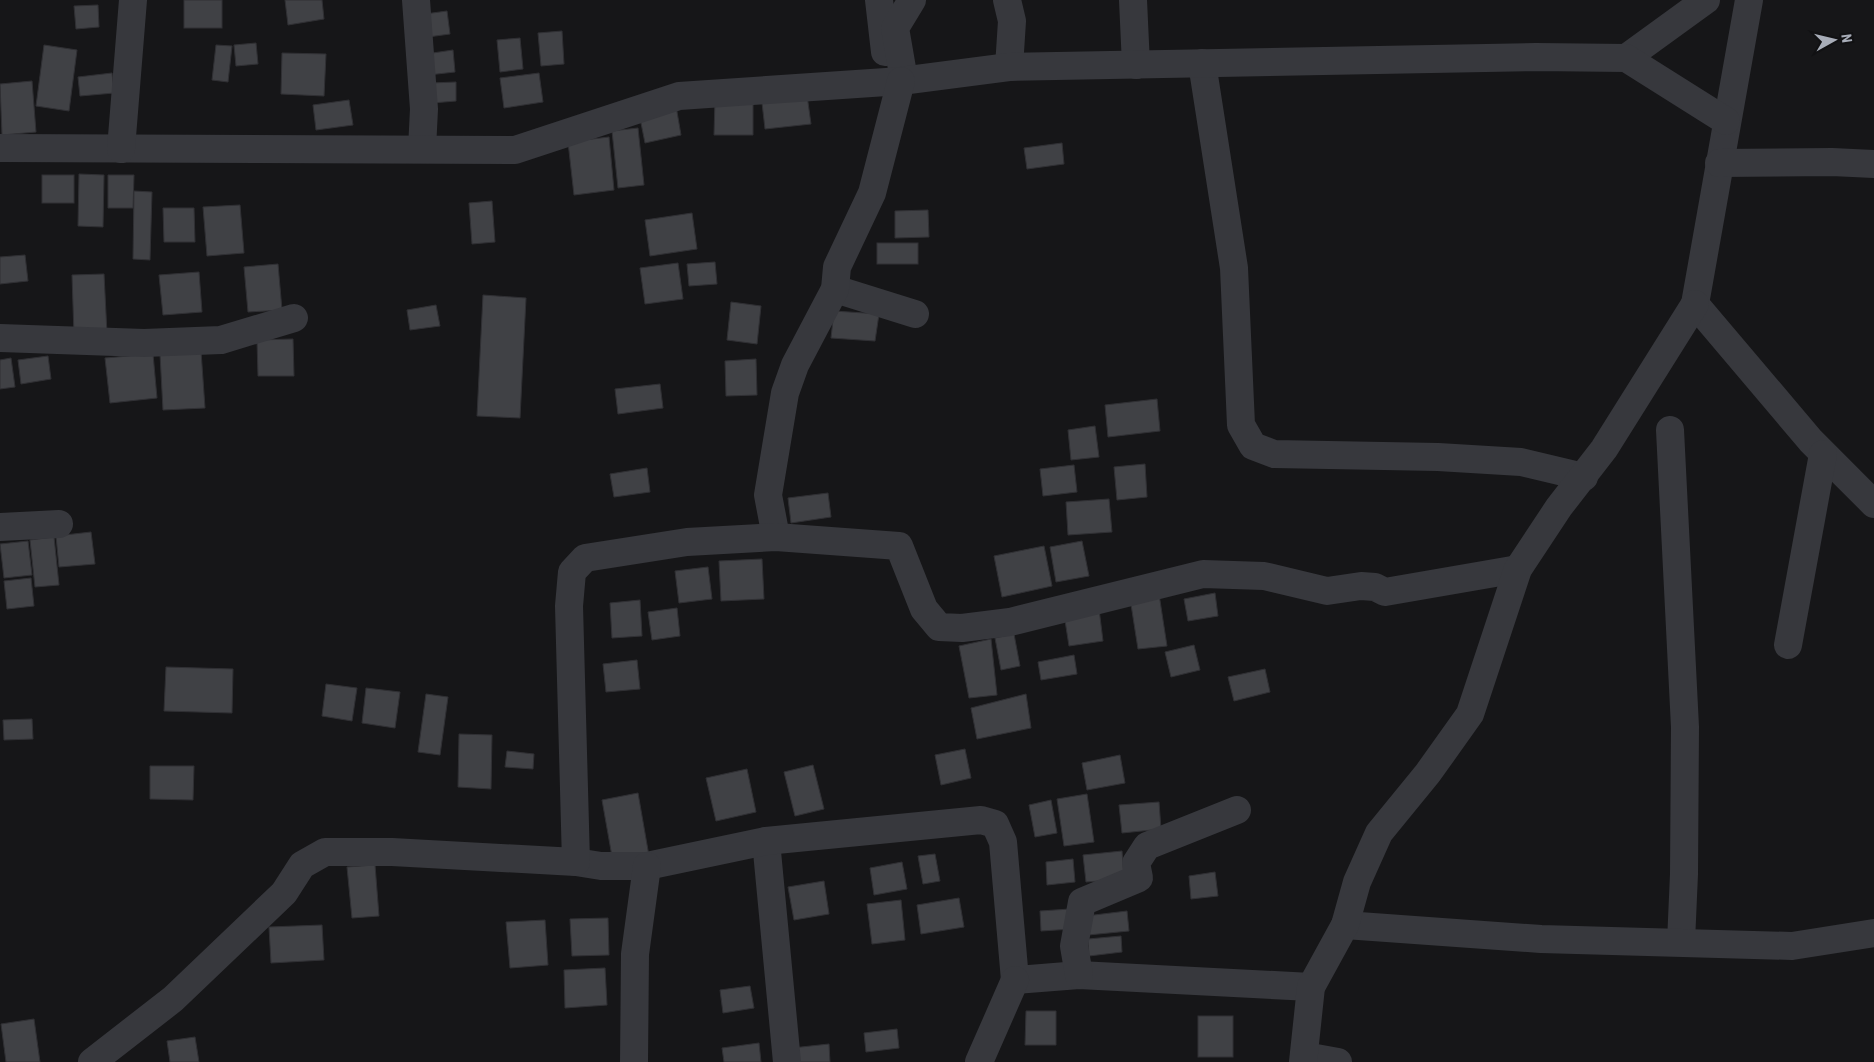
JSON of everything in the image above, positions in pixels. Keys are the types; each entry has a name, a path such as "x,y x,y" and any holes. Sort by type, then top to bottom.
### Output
{"street":[{"path":"121,149 133,0"},
{"path":"416,0 424,109 422,149"},
{"path":"880,0 897,81"},
{"path":"776,537 768,494 785,393 794,365 835,289 838,267 872,193 897,81 895,28 912,0"},
{"path":"1007,0 1012,21 1009,67"},
{"path":"1133,0 1136,64"},
{"path":"1626,58 1706,0"},
{"path":"1338,1062 1304,1059 1311,987 1345,925 1357,882 1379,833 1428,773 1470,714 1518,570 1559,507 1584,477 1695,304 1749,0"},
{"path":"0,148 514,150 679,96 897,81 1009,67 1536,56 1626,58 1726,121"},
{"path":"1202,63 1234,268 1241,425 1253,446 1274,454 1521,462 1584,477"},
{"path":"1719,163 1832,162 1874,164"},
{"path":"835,289 915,314"},
{"path":"1695,304 1823,454 1874,504"},
{"path":"0,338 144,343 221,340 294,318"},
{"path":"1670,430 1685,727 1684,874 1681,942"},
{"path":"1788,645 1823,454"},
{"path":"0,527 59,524"},
{"path":"576,862 569,606 572,572 585,558 687,542 776,537 900,546 924,609 940,627 962,628 1010,622 1203,574 1264,576 1327,591 1361,586 1375,587 1385,592 1518,570"},
{"path":"1079,975 1074,946 1082,902 1139,878 1136,863 1147,846 1237,810"},
{"path":"92,1062 173,999 284,893 302,865 325,852 392,852 576,862 601,866 647,866 766,841 981,820 995,824 1003,842 1015,980 979,1062"},
{"path":"766,841 786,1062"},
{"path":"634,1062 636,954 647,866"},
{"path":"1345,925 1541,940 1792,946 1874,933"},
{"path":"1015,980 1079,975 1311,987"}],"building":[{"path":"184,0 222,0 222,28 184,28"},
{"path":"285,0 322,0 324,19 288,25"},
{"path":"98,5 99,27 76,29 74,6"},
{"path":"447,11 450,34 428,37 425,14"},
{"path":"562,31 564,64 541,66 538,33"},
{"path":"520,38 523,69 500,72 497,40"},
{"path":"256,43 258,64 236,66 234,45"},
{"path":"44,45 77,50 69,111 36,106"},
{"path":"216,45 232,46 228,82 212,80"},
{"path":"453,50 455,72 428,75 426,54"},
{"path":"282,53 326,54 324,96 281,94"},
{"path":"112,73 114,93 80,96 78,77"},
{"path":"539,73 543,102 504,108 500,78"},
{"path":"32,81 36,132 2,135 0,84"},
{"path":"456,82 456,101 432,103 431,83"},
{"path":"806,88 811,124 765,129 761,94"},
{"path":"715,99 753,99 753,135 714,135"},
{"path":"349,100 353,125 316,130 313,105"},
{"path":"676,106 681,135 645,143 639,113"},
{"path":"638,128 644,185 618,188 612,131"},
{"path":"609,137 614,190 574,195 568,142"},
{"path":"1062,143 1064,164 1027,169 1024,148"},
{"path":"79,174 104,175 103,227 78,226"},
{"path":"42,175 74,175 74,203 42,203"},
{"path":"108,175 134,175 133,208 108,208"},
{"path":"134,191 152,192 150,260 133,259"},
{"path":"492,201 495,242 472,244 469,203"},
{"path":"240,205 244,253 207,256 203,207"},
{"path":"163,208 194,208 195,242 164,242"},
{"path":"928,210 929,237 895,238 895,211"},
{"path":"692,213 697,249 650,256 645,220"},
{"path":"877,243 918,243 918,264 877,264"},
{"path":"25,255 28,281 0,284 0,257"},
{"path":"715,262 717,284 689,286 687,264"},
{"path":"678,263 683,299 645,304 640,268"},
{"path":"278,264 282,310 248,312 244,267"},
{"path":"199,272 202,312 163,315 159,275"},
{"path":"104,274 107,334 74,335 72,275"},
{"path":"483,295 526,298 520,418 477,416"},
{"path":"731,302 761,306 757,344 727,340"},
{"path":"436,305 440,326 410,330 407,310"},
{"path":"834,311 879,314 875,341 831,338"},
{"path":"293,339 294,376 258,376 257,340"},
{"path":"201,351 205,408 163,410 160,354"},
{"path":"153,354 157,398 110,403 105,358"},
{"path":"48,356 51,379 21,384 18,360"},
{"path":"11,358 15,387 0,389 0,360"},
{"path":"756,359 757,395 726,396 725,361"},
{"path":"660,384 663,408 618,414 615,389"},
{"path":"1157,399 1160,431 1108,437 1105,405"},
{"path":"1095,426 1099,457 1071,460 1068,430"},
{"path":"1145,464 1147,497 1117,500 1114,467"},
{"path":"1074,465 1077,492 1043,496 1040,469"},
{"path":"647,468 650,492 614,497 610,474"},
{"path":"828,493 831,517 791,523 788,498"},
{"path":"1109,499 1112,532 1068,535 1066,502"},
{"path":"91,532 95,564 59,567 56,536"},
{"path":"54,537 59,585 35,587 30,540"},
{"path":"28,541 32,575 4,578 0,544"},
{"path":"1082,541 1089,576 1056,582 1050,547"},
{"path":"1044,546 1052,586 1002,597 994,556"},
{"path":"762,559 764,599 721,601 719,561"},
{"path":"708,567 712,599 679,603 675,571"},
{"path":"31,578 34,606 7,609 4,581"},
{"path":"1215,593 1218,616 1188,621 1184,599"},
{"path":"1159,594 1167,646 1138,649 1130,598"},
{"path":"640,600 642,636 612,638 610,603"},
{"path":"677,608 680,636 652,640 648,612"},
{"path":"1099,609 1103,641 1069,646 1064,614"},
{"path":"1014,634 1020,666 1001,670 995,638"},
{"path":"991,639 997,695 969,698 959,646"},
{"path":"1194,645 1200,670 1171,677 1165,652"},
{"path":"1074,655 1077,674 1041,680 1038,662"},
{"path":"637,660 640,689 606,692 603,664"},
{"path":"166,667 233,669 232,713 164,711"},
{"path":"1265,669 1270,692 1234,701 1228,677"},
{"path":"326,684 357,688 352,721 322,716"},
{"path":"366,688 400,692 395,728 362,723"},
{"path":"426,694 448,697 440,755 418,752"},
{"path":"1026,694 1031,728 977,739 971,708"},
{"path":"32,719 33,739 4,740 3,720"},
{"path":"459,734 492,735 491,789 458,787"},
{"path":"965,749 971,778 941,785 935,755"},
{"path":"507,751 534,754 533,769 505,767"},
{"path":"1120,755 1125,783 1087,790 1082,763"},
{"path":"813,765 824,809 795,816 784,772"},
{"path":"150,766 194,766 193,800 150,799"},
{"path":"747,769 756,812 716,821 706,778"},
{"path":"638,793 649,856 613,862 602,800"},
{"path":"1087,794 1094,842 1064,846 1057,799"},
{"path":"1051,800 1057,833 1035,837 1029,805"},
{"path":"1159,802 1161,829 1122,833 1119,805"},
{"path":"1122,851 1124,879 1086,882 1083,855"},
{"path":"935,854 940,881 923,884 918,856"},
{"path":"1073,859 1075,882 1047,885 1046,862"},
{"path":"902,862 907,889 874,895 870,868"},
{"path":"375,865 379,916 352,918 347,867"},
{"path":"1215,872 1218,896 1191,899 1189,876"},
{"path":"824,881 829,914 794,920 788,887"},
{"path":"959,898 964,927 921,934 917,905"},
{"path":"901,900 905,940 872,944 867,904"},
{"path":"1070,909 1072,929 1041,931 1040,911"},
{"path":"1127,911 1129,931 1088,935 1086,916"},
{"path":"608,918 609,955 572,956 570,919"},
{"path":"545,920 548,965 510,968 506,922"},
{"path":"322,925 324,960 271,963 269,927"},
{"path":"1121,936 1122,952 1089,956 1088,939"},
{"path":"605,968 607,1005 565,1008 564,970"},
{"path":"750,986 754,1008 723,1013 720,990"},
{"path":"1026,1011 1056,1011 1056,1045 1025,1045"},
{"path":"1198,1016 1233,1016 1233,1057 1198,1057"},
{"path":"34,1019 40,1062 6,1062 1,1024"},
{"path":"897,1029 899,1048 866,1052 864,1033"},
{"path":"195,1037 199,1062 170,1062 167,1041"},
{"path":"759,1043 761,1062 724,1062 722,1048"},
{"path":"829,1044 830,1062 793,1062 792,1048"}]}
